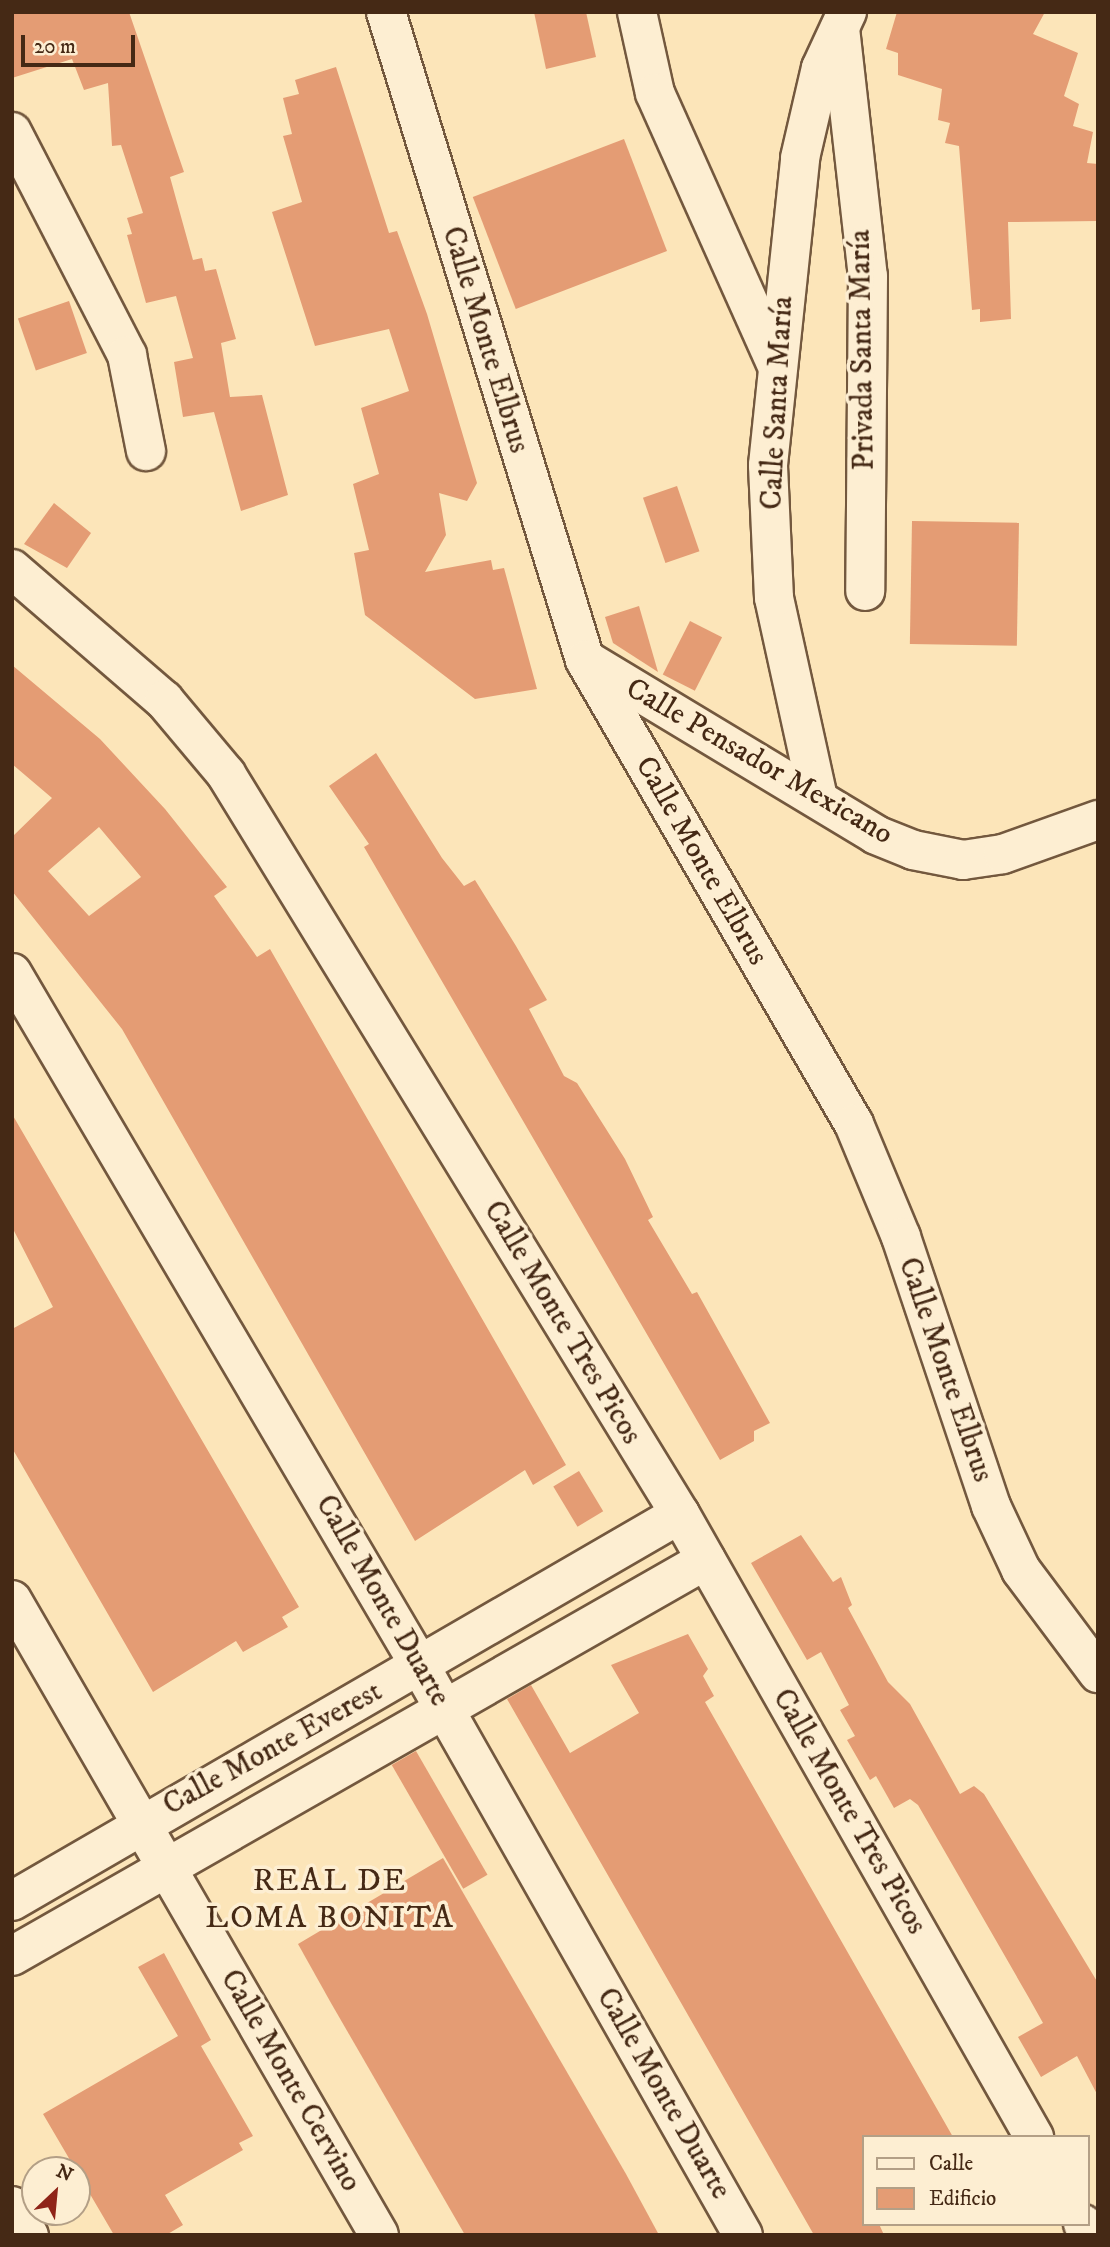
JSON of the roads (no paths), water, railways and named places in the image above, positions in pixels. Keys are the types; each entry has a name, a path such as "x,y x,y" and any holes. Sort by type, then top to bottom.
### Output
{"street":[{"name":"Calle Monte Elbrus","path":"386,12 584,660 854,1124 901,1237 991,1506 1021,1570 1098,1673"},
{"path":"637,12 656,93 776,363"},
{"name":"Calle Santa María","path":"818,798 774,598 768,464 776,363 800,158 821,68 843,19"},
{"name":"Privada Santa María","path":"843,19 868,276 864,591"},
{"path":"12,132 127,355 146,451"},
{"name":"Calle Monte Tres Picos","path":"12,569 164,700 226,774 680,1514 1033,2135"},
{"name":"Calle Pensador Mexicano","path":"584,660 876,835 962,860 1003,854 1098,820"},
{"name":"Calle Monte Duarte","path":"12,973 420,1665 743,2235"},
{"name":"Calle Monte Everest","path":"12,1901 142,1823 680,1514"},
{"name":"Calle Monte Everest","path":"12,1956 446,1711 706,1560"},
{"name":"Calle Monte Cervino","path":"12,1600 379,2235"},
{"path":"12,2206 29,2235"}],"district":[{"name":"REAL DE LOMA BONITA","path":"330,1900"}]}
